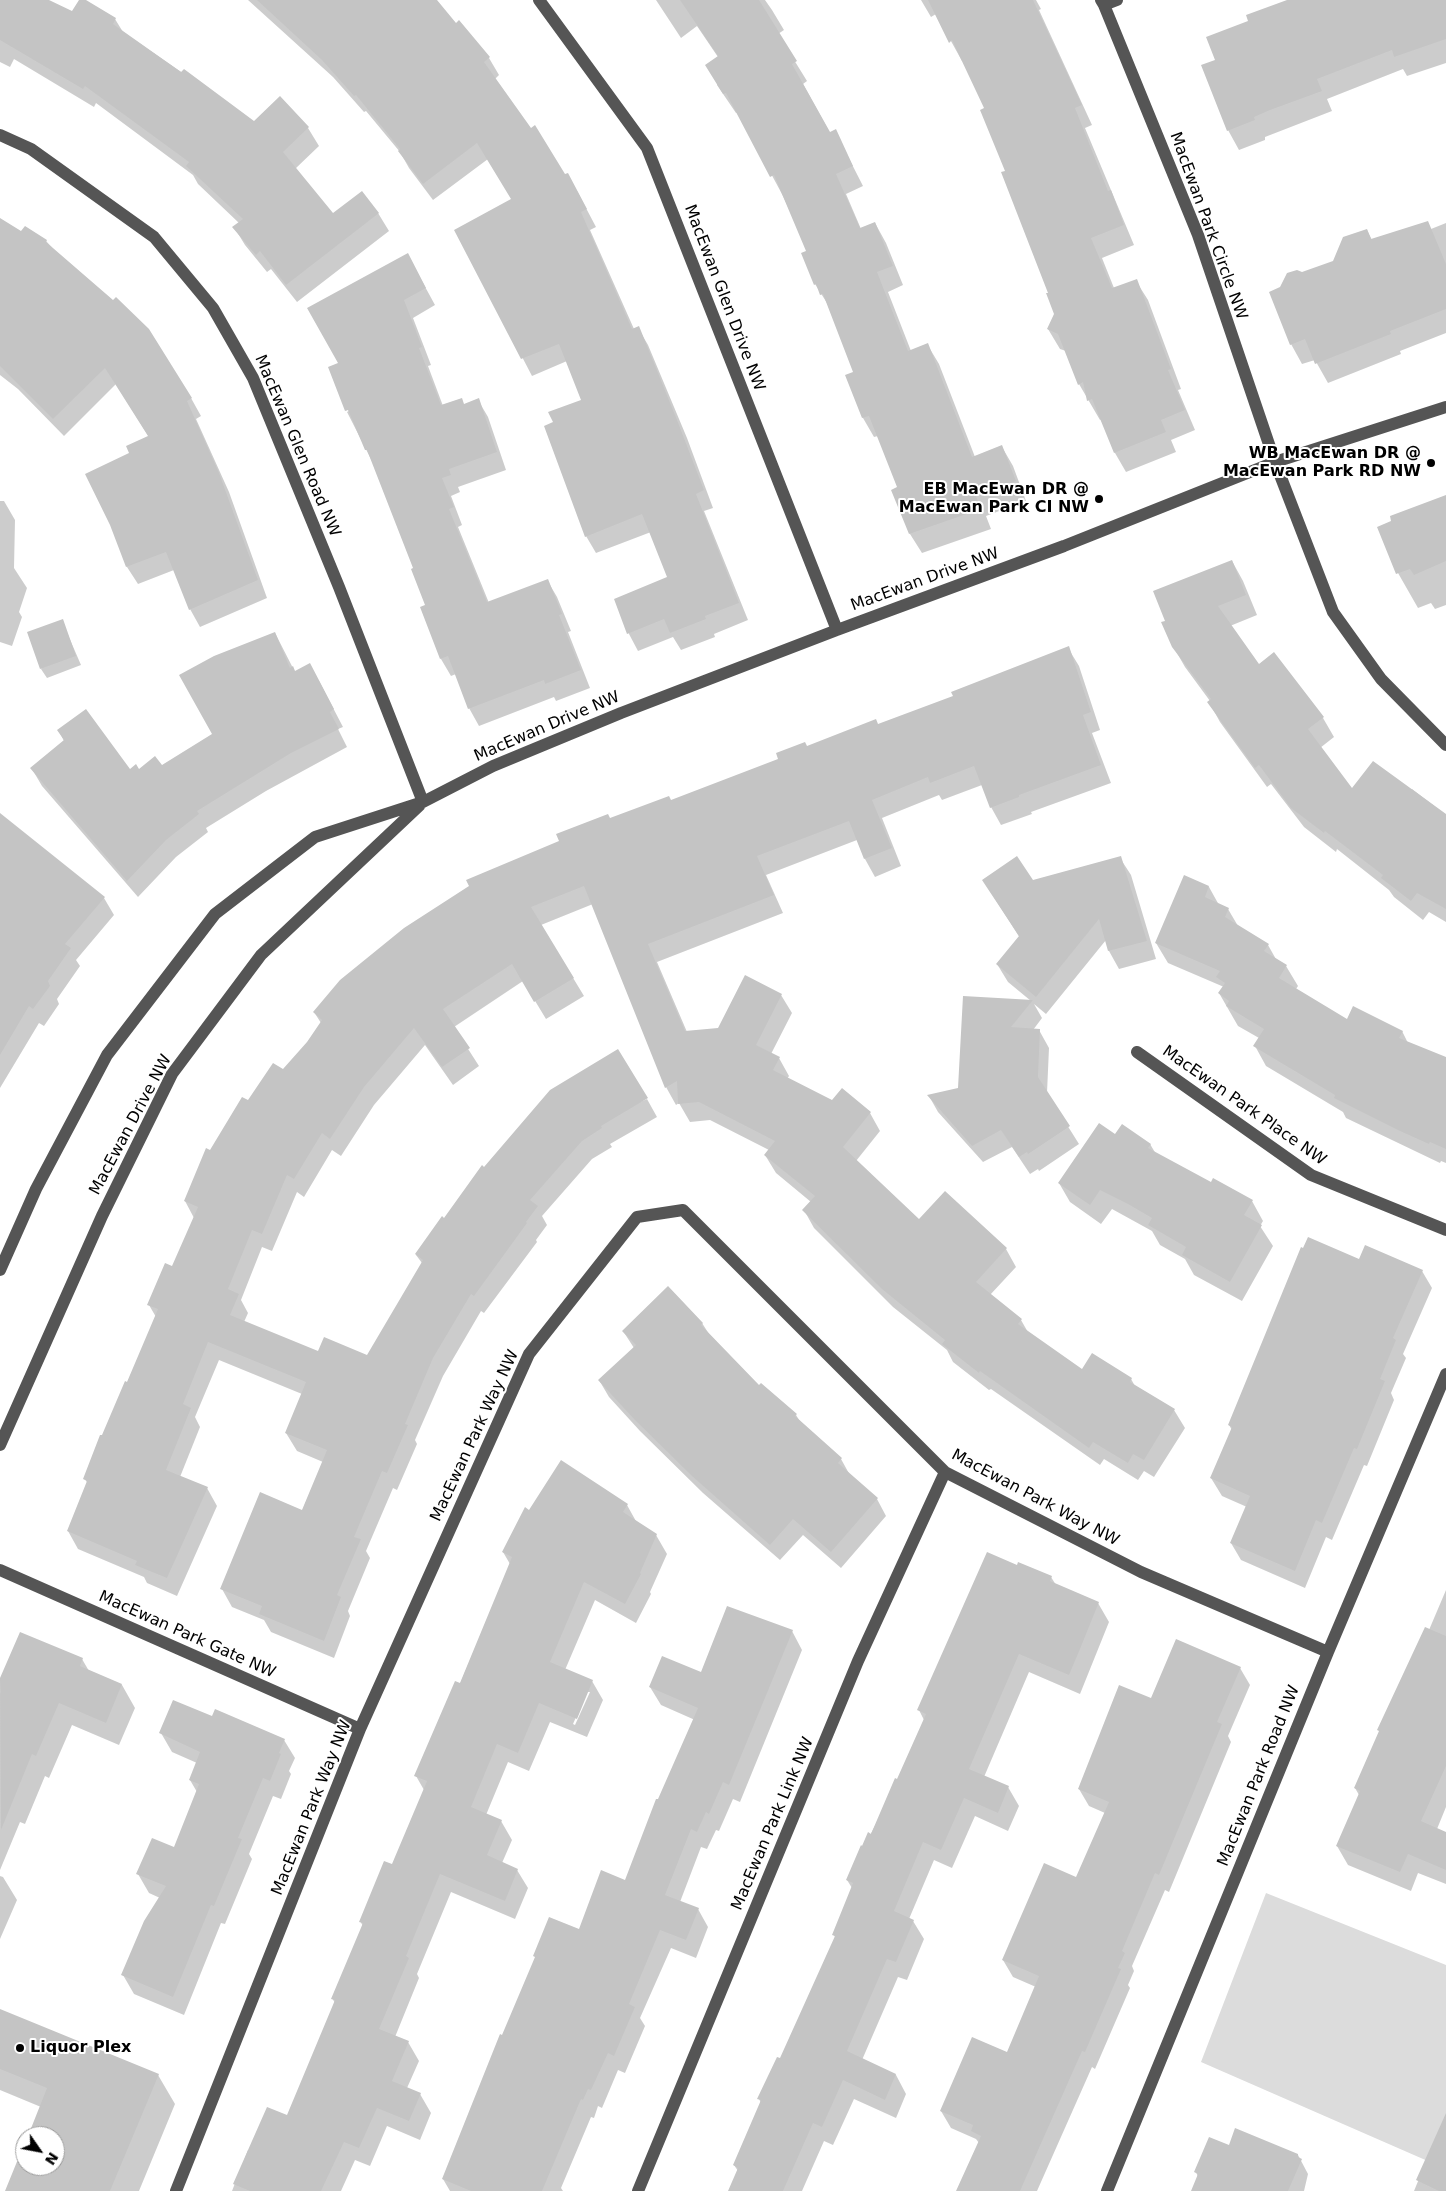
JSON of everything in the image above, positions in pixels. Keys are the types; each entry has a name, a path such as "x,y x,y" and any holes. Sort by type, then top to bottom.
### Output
{"street":[{"name":"MacEwan Glen Drive NW","path":"539,0 647,148 837,630"},
{"name":"MacEwan Park Circle NW","path":"1117,0 1103,2 1198,235 1275,462"},
{"name":"MacEwan Glen Road NW","path":"0,135 31,149 154,236 213,308 254,378 339,587 423,802"},
{"name":"MacEwan Drive NW","path":"0,1270 36,1189 107,1054 215,914 316,837 423,802 502,762 621,714 837,630 1064,546 1275,462 1446,407"},
{"path":"1275,462 1333,612 1381,679 1446,745"},
{"name":"MacEwan Drive NW","path":"0,1445 102,1216 172,1074 261,955 423,802"},
{"name":"MacEwan Park Place NW","path":"1137,1052 1311,1176 1446,1230"},
{"name":"MacEwan Park Way NW","path":"176,2191 360,1729 529,1354 637,1217 683,1210 945,1472 1141,1572 1328,1652"},
{"name":"MacEwan Park Road NW","path":"1107,2191 1328,1652 1446,1374"},
{"name":"MacEwan Park Link NW","path":"638,2191 858,1661 945,1472"},
{"name":"MacEwan Park Gate NW","path":"0,1570 360,1729"}],"shaded area":[{"path":"1266,1893 1446,1965 1446,2169 1201,2062"}],"building":[{"path":"0,0 49,0 72,11 79,0 86,0 116,18 113,24 181,72 184,69 254,121 280,96 309,127 283,152 333,213 362,191 379,213 286,285 260,251 256,255 232,227 243,219 186,166 189,162 85,86 83,89 0,40"},
{"path":"257,0 437,0 456,23 459,20 490,57 484,62 531,128 535,125 565,174 568,173 587,209 581,212 632,329 639,326 677,420 704,490 696,494 739,603 705,616 706,619 670,633 664,619 627,634 614,599 667,577 642,514 585,537 544,426 553,422 548,412 581,400 559,344 521,359 454,230 511,199 477,143 423,184 398,151 400,149 356,95 354,96 322,60"},
{"path":"680,0 759,0 797,61 792,64 830,132 836,129 853,166 836,174 860,228 875,222 893,266 877,272 908,351 928,343 972,457 1002,445 1016,481 976,496 981,509 909,534 891,490 897,487 869,416 862,418 845,375 853,372 823,294 820,295 816,284 814,285 801,253 806,251 774,175 770,177 726,93 723,94 705,65 718,56"},
{"path":"928,0 1033,0 1082,105 1075,108 1108,191 1111,190 1124,225 1091,238 1112,288 1137,279 1171,369 1168,370 1185,410 1161,420 1166,432 1114,453 1092,399 1087,401 1083,382 1078,385 1058,334 1047,329 1054,314 1046,293 1048,293 1001,172 1005,171 980,110 984,108 952,40 949,43"},
{"path":"1287,0 1446,0 1446,39 1394,57 1392,50 1317,79 1322,91 1270,110 1254,117 1255,120 1227,131 1201,65 1215,60 1206,37 1248,21 1246,15"},
{"path":"0,218 21,231 25,226 47,240 46,242 113,300 116,297 149,329 192,398 187,401 219,473 258,580 189,610 166,552 126,567 110,525 85,474 129,453 126,446 148,436 105,368 53,419 0,366"},
{"path":"1428,221 1446,264 1446,309 1390,331 1391,334 1315,364 1305,339 1290,345 1269,292 1280,287 1287,273 1297,270 1302,272 1333,261 1343,237 1367,229 1371,239"},
{"path":"408,253 426,288 404,300 422,347 419,348 441,405 462,398 464,404 479,398 497,452 449,469 451,475 442,478 454,507 449,509 487,602 548,579 562,614 559,615 581,670 545,684 544,680 468,709 448,656 440,659 420,607 425,605 411,569 413,568 367,450 365,450 348,410 345,411 328,367 338,363 307,308"},
{"path":"1446,495 1446,561 1414,575 1410,569 1396,574 1377,527 1391,521 1390,516"},
{"path":"1232,560 1246,595 1218,606 1259,664 1274,652 1324,717 1308,729 1352,788 1373,761 1446,814 1446,909 1417,893 1411,901 1381,878 1383,875 1291,808 1259,765 1255,768 1207,702 1211,699 1172,647 1161,622 1165,621 1153,591"},
{"path":"63,619 76,656 40,669 27,632"},
{"path":"275,632 290,668 293,666 295,671 310,663 334,709 330,712 339,729 291,753 197,811 199,814 166,840 127,881 30,768 64,740 57,730 86,709 130,769 136,764 139,769 155,756 162,765 212,734 179,675 214,656"},
{"path":"1069,646 1091,712 1083,715 1101,765 1019,795 1019,797 990,808 974,766 930,783 928,777 872,800 892,848 864,859 849,821 757,856 774,895 648,944 685,1031 718,1028 745,975 782,994 756,1045 780,1057 773,1070 832,1100 842,1088 871,1112 843,1147 919,1219 945,1191 1007,1248 976,1282 1022,1319 1018,1324 1082,1369 1092,1353 1132,1378 1130,1382 1175,1409 1144,1460 1133,1454 1128,1463 1093,1442 1089,1448 980,1371 979,1373 942,1344 945,1340 882,1289 802,1210 815,1196 764,1155 775,1141 699,1102 678,1104 677,1081 665,1088 584,886 531,907 574,978 534,1002 512,964 443,1009 470,1048 442,1067 414,1028 364,1087 330,1139 322,1133 294,1179 287,1175 262,1234 252,1230 228,1289 239,1294 230,1315 318,1351 324,1337 367,1355 423,1260 415,1254 442,1216 444,1218 482,1165 484,1167 550,1090 618,1049 648,1098 601,1126 602,1128 582,1141 530,1200 538,1206 474,1296 471,1294 433,1358 405,1424 408,1425 387,1473 382,1471 354,1537 361,1539 337,1595 341,1597 324,1641 259,1614 262,1606 220,1589 260,1492 302,1510 327,1450 285,1433 306,1382 208,1342 183,1404 191,1408 166,1470 208,1487 167,1578 135,1565 137,1561 67,1531 87,1481 83,1479 100,1435 102,1435 125,1381 127,1382 158,1309 147,1305 165,1263 172,1266 198,1207 184,1201 206,1148 210,1150 242,1097 248,1100 273,1063 283,1069 307,1042 322,1020 313,1012 340,980 404,928 469,886 466,880 559,841 556,834 608,814 610,818 669,796 671,800 778,759 776,753 805,742 807,746 876,719 878,724 953,696 951,692"},
{"path":"0,813 105,897 65,944 71,948 48,981 50,986 33,1009 29,1006 0,1055"},
{"path":"1017,856 1033,880 1121,856 1147,941 1108,951 1099,919 1036,997 996,964 1019,936 982,880"},
{"path":"1184,875 1209,886 1205,897 1229,908 1225,917 1269,944 1264,951 1287,965 1279,978 1347,1019 1353,1006 1403,1031 1399,1038 1446,1057 1446,1149 1430,1142 1429,1144 1400,1131 1334,1098 1335,1095 1253,1046 1264,1029 1226,1006 1229,1001 1218,993 1225,983 1216,977 1220,971 1155,943"},
{"path":"963,996 1033,1000 1011,1027 1040,1029 1038,1077 1070,1126 1028,1154 1027,1152 1019,1157 1001,1130 972,1146 927,1095 958,1088"},
{"path":"1099,1123 1115,1134 1122,1124 1151,1144 1148,1148 1211,1182 1213,1178 1253,1200 1244,1215 1262,1225 1230,1282 1182,1255 1186,1247 1148,1225 1152,1218 1128,1204 1100,1190 1090,1205 1058,1183"},
{"path":"1308,1237 1359,1259 1365,1245 1423,1270 1393,1338 1396,1340 1380,1379 1385,1381 1357,1449 1354,1448 1322,1523 1316,1520 1295,1571 1230,1543 1250,1496 1210,1478 1232,1427 1228,1425 1301,1247 1303,1248"},
{"path":"668,1286 703,1323 701,1325 759,1385 761,1383 797,1414 795,1416 842,1458 838,1463 878,1498 831,1552 793,1519 770,1545 692,1476 634,1419 598,1380 636,1345 622,1331"},
{"path":"561,1460 628,1504 623,1512 657,1534 641,1574 625,1604 584,1582 550,1662 593,1680 577,1719 539,1703 518,1753 497,1744 471,1807 502,1820 487,1855 518,1869 505,1901 440,1874 406,1956 409,1958 379,2029 409,2041 392,2081 421,2093 409,2121 377,2108 359,2148 344,2142 321,2191 250,2191 233,2184 267,2107 287,2115 335,2000 331,1999 363,1923 359,1922 384,1861 392,1864 427,1781 414,1776 455,1681 460,1683 512,1557 502,1552 525,1507 529,1510"},
{"path":"987,1552 1017,1565 1018,1562 1052,1576 1050,1581 1099,1602 1080,1649 1069,1675 1019,1654 969,1769 1009,1786 998,1813 964,1798 941,1850 923,1842 894,1911 914,1920 896,1962 887,1959 847,2051 896,2074 885,2100 843,2080 822,2127 813,2123 783,2191 728,2191 738,2168 733,2165 761,2100 757,2099 777,2057 780,2058 835,1936 832,1935 853,1883 846,1880 868,1832 871,1834 895,1778 897,1779 926,1714 917,1710"},
{"path":"727,1606 793,1630 729,1785 723,1782 709,1814 706,1812 697,1832 691,1829 665,1895 699,1908 686,1940 660,1930 629,2004 635,2007 614,2056 608,2053 591,2090 588,2089 583,2100 581,2099 542,2191 471,2191 442,2179 500,2034 502,2035 535,1957 533,1956 549,1917 579,1929 601,1870 625,1880 656,1799 658,1799 698,1708 649,1687 662,1656 701,1672"},
{"path":"1425,1627 1446,1636 1446,1766 1421,1821 1446,1832 1446,1870 1408,1854 1400,1872 1336,1846 1360,1791 1354,1788 1379,1731 1377,1730"},
{"path":"20,1632 83,1658 80,1666 122,1684 106,1723 59,1703 36,1756 32,1754 1,1830 0,1678"},
{"path":"1176,1639 1241,1667 1217,1722 1222,1724 1159,1875 1155,1873 1122,1951 1125,1953 1118,1968 1121,1969 1085,2052 1082,2051 1020,2191 956,2191 981,2136 971,2131 973,2125 940,2111 972,2037 1007,2052 1039,1976 1002,1960 1044,1863 1076,1877 1109,1802 1078,1789 1119,1685 1151,1698"},
{"path":"173,1700 212,1716 215,1709 285,1739 270,1781 263,1778 238,1838 242,1839 214,1906 211,1905 173,1997 121,1975 144,1921 166,1886 136,1874 152,1838 174,1847 199,1784 189,1780 200,1752 159,1733"},
{"path":"0,2009 159,2074 110,2191 5,2191 15,2166 15,2176 65,2176 65,2126 32,2126 47,2088 0,2069"},
{"path":"1446,2113 1446,2191 1439,2191 1416,2180"},
{"path":"1235,2128 1298,2154 1298,2157 1302,2159 1288,2191 1191,2191 1198,2174 1194,2172 1209,2137 1229,2145"}],"place":[{"name":"WB MacEwan DR @ MacEwan Park RD NW","path":"1431,463"},
{"name":"EB MacEwan DR @ MacEwan Park CI NW","path":"1099,499"},
{"name":"Liquor Plex","path":"20,2048"}]}
